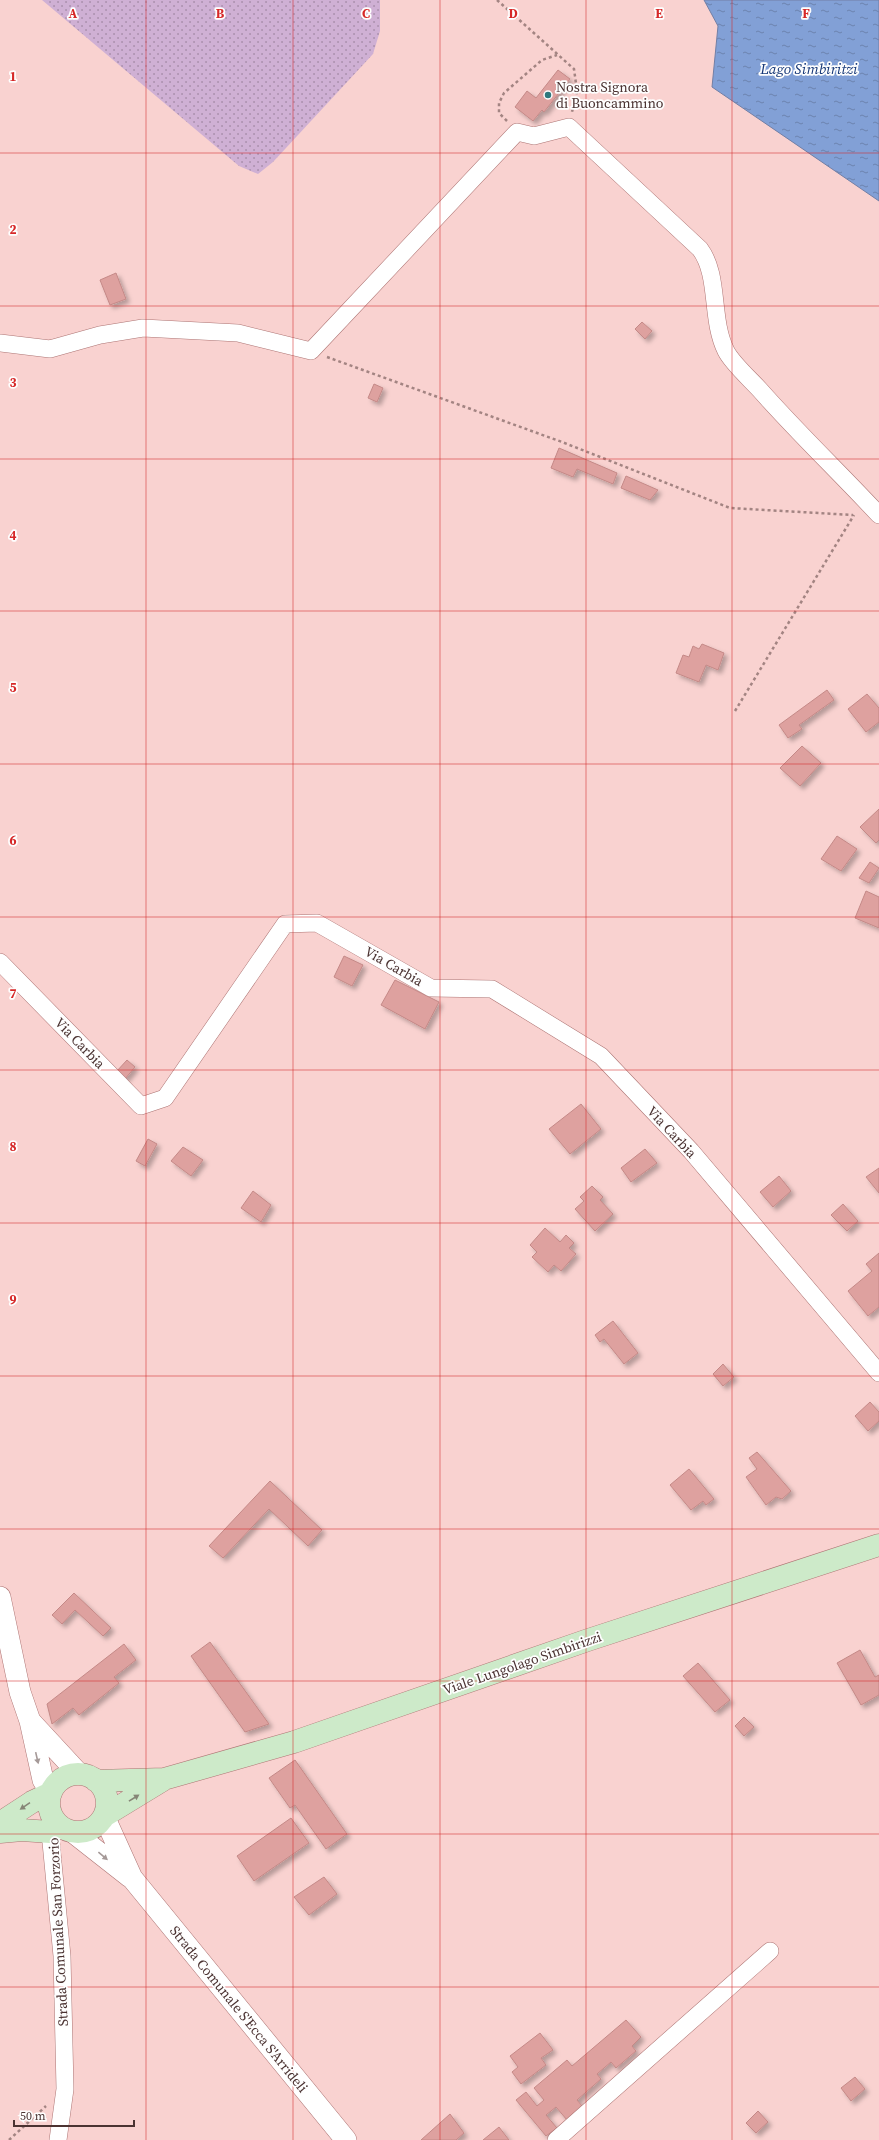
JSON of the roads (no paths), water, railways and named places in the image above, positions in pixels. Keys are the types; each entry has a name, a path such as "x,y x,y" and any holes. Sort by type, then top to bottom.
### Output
{"main road":[{"name":"Viale Lungolago Simbirizzi","path":"104,1816 164,1779 294,1742 588,1640 879,1545"},
{"path":"0,1832 22,1830 64,1832 92,1829 104,1816 107,1807 103,1788 88,1777 65,1777 55,1785 51,1793 48,1803 52,1814 64,1832"},
{"name":"Viale Lungolago Simbirizzi","path":"88,1777 164,1779"},
{"path":"0,1823 32,1802 51,1793"}],"street":[{"path":"0,343 50,349 100,335 142,328 238,333 311,351 517,132 534,136 569,127 700,249 708,262 711,272 719,330 726,352 790,423 874,510"},
{"name":"Via Carbia","path":"0,962 141,1106 165,1098 285,924 317,923 431,988 492,989 601,1056 690,1151 879,1373"},
{"path":"0,1598 20,1692 30,1721 42,1780 51,1793"},
{"path":"30,1721 88,1777"},
{"name":"Strada Comunale S'Ecca S'Arrideli","path":"104,1816 132,1878 346,2140"},
{"name":"Strada Comunale S'Ecca S'Arrideli","path":"64,1832 132,1878"},
{"name":"Strada Comunale San Forzorio","path":"58,2140 64,2089 62,1956 64,1832"},
{"path":"556,2140 770,1951"}],"water":[{"name":"Lago Simbiritzi","path":"704,0 879,0 879,201 712,87 718,26"}],"place":[{"name":"Nostra Signora di Buoncammino","path":"548,95"}]}
